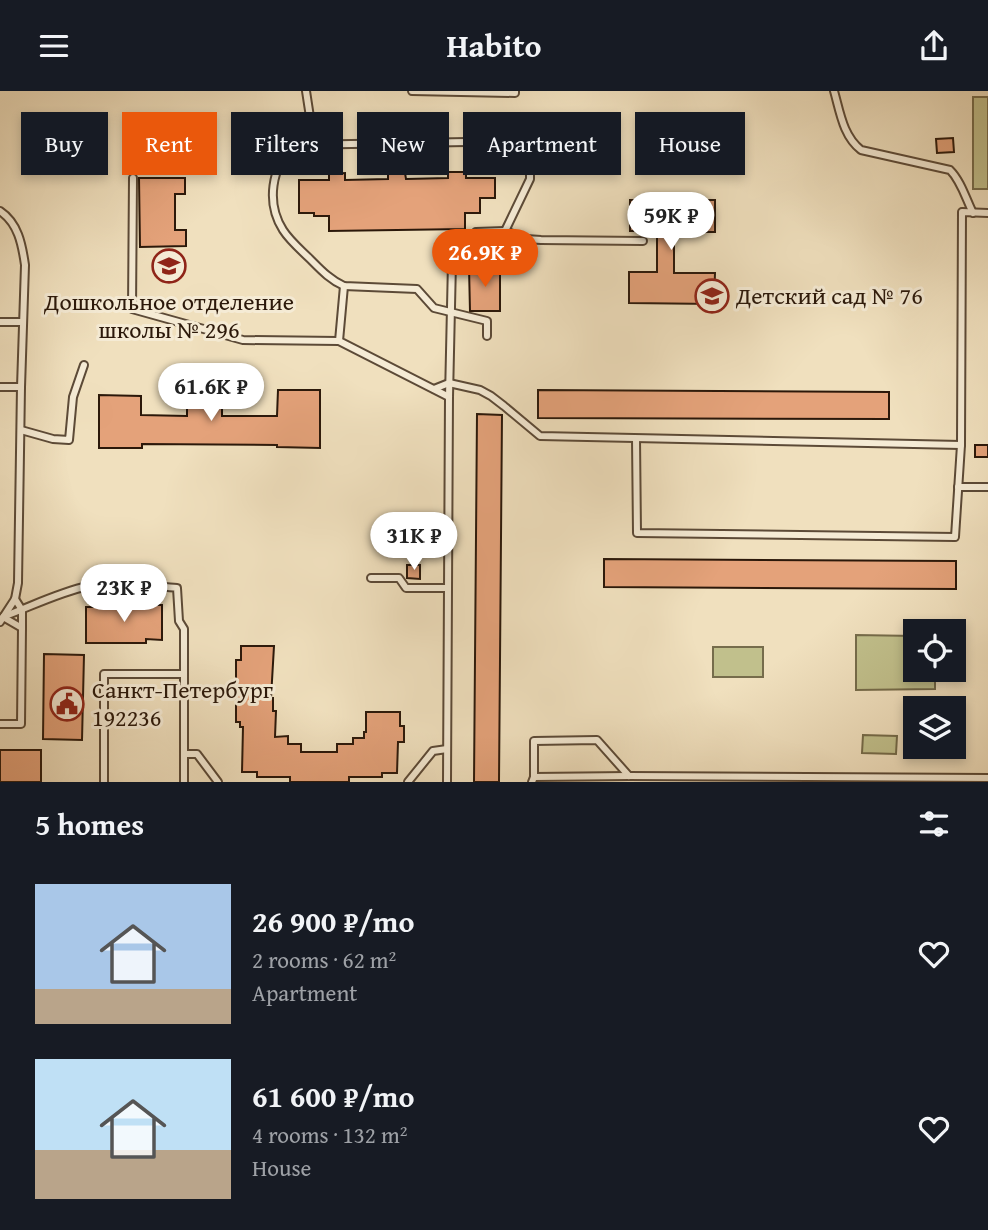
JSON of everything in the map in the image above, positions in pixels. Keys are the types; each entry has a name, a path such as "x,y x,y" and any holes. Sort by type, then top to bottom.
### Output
{"lane":[{"path":"306,91 309,112"},
{"path":"412,91 515,91"},
{"path":"834,91 847,135 853,144 861,150 950,170 957,177 973,212"},
{"path":"343,143 530,141 530,179 505,231"},
{"path":"275,175 273,181 278,220 289,238 335,282 344,286 417,289 434,307 486,321 486,336"},
{"path":"133,178 132,309 243,340 339,341 449,397"},
{"path":"0,211 13,223 23,247 25,265 18,583 15,599 2,619"},
{"path":"636,439 637,533 955,537 961,445 962,212 988,213"},
{"path":"447,782 452,262 465,242 477,232 505,231 526,239 643,241"},
{"path":"339,341 344,286"},
{"path":"0,322 23,322"},
{"path":"21,430 53,439 69,440 73,397 84,365"},
{"path":"434,389 449,383 480,390 540,436 961,445"},
{"path":"0,387 21,387"},
{"path":"958,487 988,487"},
{"path":"371,577 399,578 406,588 447,588"},
{"path":"2,619 71,590 90,585 177,588 179,621 184,629 184,782"},
{"path":"0,724 21,724 22,610 15,599"},
{"path":"2,619 22,628"},
{"path":"104,782 104,674 184,674"},
{"path":"629,776 597,740 534,741 533,780 629,776 988,778"},
{"path":"408,782 433,751 447,750"},
{"path":"184,754 197,754 218,782"}],"shaded area":[{"path":"973,97 988,97 988,189 973,189"},
{"path":"856,635 903,636 903,682 935,682 935,689 856,690"},
{"path":"713,647 763,647 763,677 713,677"},
{"path":"863,735 897,736 896,754 862,753"}],"building":[{"path":"953,138 954,152 937,153 936,139"},
{"path":"449,172 463,172 466,178 495,178 495,198 480,198 480,213 465,213 465,229 329,231 329,216 299,213 299,180 329,180 329,175 345,173 345,180 388,179 388,175 405,175 406,179 448,178"},
{"path":"139,178 185,178 185,194 175,194 175,230 186,230 186,246 140,247"},
{"path":"630,200 715,200 715,232 674,232 674,273 715,273 714,304 629,303 629,272 657,272 657,231 630,231"},
{"path":"469,267 500,267 500,311 470,311"},
{"path":"278,390 320,390 320,448 142,444 142,448 99,448 99,395 141,396 141,415 187,416 187,393 222,393 222,416 277,416"},
{"path":"538,390 889,392 889,419 538,418"},
{"path":"477,414 502,415 499,782 474,782"},
{"path":"975,445 988,445 988,457 975,457"},
{"path":"604,559 956,561 956,589 604,587"},
{"path":"407,565 420,565 420,579 407,578"},
{"path":"162,605 162,640 146,639 146,643 86,643 86,607"},
{"path":"241,646 274,646 271,698 273,711 276,711 275,737 288,736 288,744 301,744 301,752 337,752 337,744 353,744 353,738 364,738 366,712 400,712 400,726 404,726 404,742 398,742 397,773 382,773 382,777 349,777 349,782 290,782 290,777 257,777 257,772 242,772 243,727 240,727 240,722 236,722 236,660 241,660"},
{"path":"44,654 84,655 82,740 43,739"},
{"path":"0,750 41,750 41,782 0,782"}],"place":[{"name":"Дошкольное отделение школы № 296","path":"169,266"},
{"name":"Детский сад № 76","path":"712,296"},
{"name":"Санкт-Петербург 192236","path":"67,704"}]}
